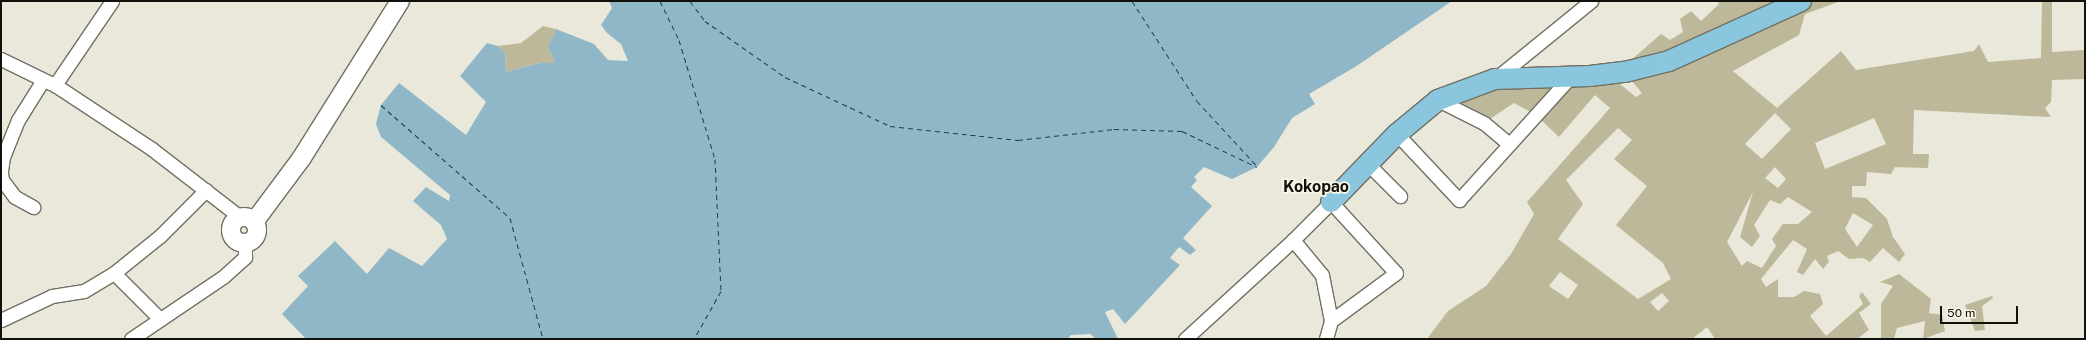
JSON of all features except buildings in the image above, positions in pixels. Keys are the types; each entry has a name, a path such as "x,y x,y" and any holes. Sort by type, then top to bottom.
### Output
{"main road":[{"path":"245,243 239,242 231,234 232,223 247,219 301,158 400,1"},
{"path":"1331,202 1367,163 1438,100 1495,79 1625,72 1669,61 1800,1"}],"street":[{"path":"33,207 15,197 2,180 1,172 3,157 18,120 112,1"},
{"path":"1495,79 1591,1"},
{"path":"3,63 49,82 152,149 247,219"},
{"path":"1398,134 1459,200 1571,76"},
{"path":"1438,100 1484,123 1509,144"},
{"path":"1367,163 1400,196"},
{"path":"1,320 52,296 84,291 114,273 160,236 206,190"},
{"path":"1185,339 1293,240 1331,202 1396,273 1331,321"},
{"path":"1293,240 1322,275 1331,321 1326,339"},
{"path":"131,339 159,318 223,277 245,257 245,243"},
{"path":"114,273 159,318"}],"shaded area":[{"path":"1717,1 1841,1 1805,14 1799,35 1733,71 1777,108 1841,51 1856,70 1974,51 1979,44 1988,62 2041,58 2042,1 2052,1 2052,52 2085,50 2085,79 2052,80 2051,102 2045,108 2051,117 1914,110 1913,154 1929,154 1928,168 1895,167 1891,174 1867,172 1866,186 1852,186 1852,197 1866,198 1887,219 1893,237 1905,254 1899,262 1883,248 1870,262 1863,258 1849,259 1838,251 1827,256 1829,262 1823,269 1815,259 1803,275 1797,272 1807,249 1793,240 1761,279 1766,287 1778,279 1778,297 1794,297 1804,291 1820,294 1823,304 1810,316 1826,336 1863,304 1859,296 1862,292 1871,304 1859,313 1869,330 1857,339 1715,339 1707,327 1692,339 1427,339 1448,311 1486,286 1511,254 1534,214 1527,202 1610,108 1595,95 1559,137 1536,115 1514,103 1484,123 1438,100 1572,67 1630,61 1661,34 1670,40 1683,32 1680,19 1691,11 1701,21 1719,4","holes":["1631,80 1642,93 1636,97 1617,82","1775,113 1791,129 1762,159 1745,144","1874,118 1886,144 1825,169 1815,143","1618,128 1632,140 1614,159 1647,186 1616,225 1663,263 1671,279 1638,299 1558,239 1583,204 1566,180","1775,167 1786,179 1778,188 1765,178","1753,192 1740,237 1752,247 1760,236 1754,225 1770,200 1780,204 1788,197 1812,212 1798,224 1783,224 1772,239 1776,246 1762,268 1747,261 1742,266 1727,242","1853,213 1873,225 1857,247 1845,229","1560,272 1578,285 1568,299 1549,286","1662,293 1669,301 1658,311 1650,302"]},
{"path":"543,26 556,29 548,47 555,63 539,63 506,72 505,53 498,46 521,43"},
{"path":"1899,274 1931,299 1929,313 1942,315 1945,331 1923,339 1925,321 1897,328 1894,339 1881,339 1881,304 1893,286 1880,282"},
{"path":"1992,296 1993,298 1982,306 1985,330 1975,331 1965,305"}],"water":[{"path":"609,1 1452,1 1355,67 1309,94 1315,104 1292,118 1274,147 1257,167 1232,179 1204,167 1194,177 1197,180 1191,187 1212,206 1183,238 1196,250 1190,255 1179,247 1170,258 1180,265 1125,324 1113,309 1105,312 1118,339 1096,339 1090,334 1071,335 1068,339 306,339 282,314 308,286 298,276 335,241 367,274 389,248 422,266 447,239 441,225 413,201 426,187 449,201 450,195 381,137 376,124 381,105 399,83 466,135 486,102 460,76 487,43 498,46 505,53 506,72 539,63 555,63 548,47 556,29 594,44 608,60 628,61 621,44 607,33 601,25 612,8"}],"ferry route":[{"path":"660,1 679,40 715,159 721,291 694,339"},
{"path":"690,1 705,21 785,77 890,126 1018,140 1114,129 1182,131 1257,167"},
{"path":"1132,1 1197,101 1257,166"},
{"path":"381,105 510,218 543,339"}],"district":[{"name":"Kokopao","path":"1316,187"}]}
